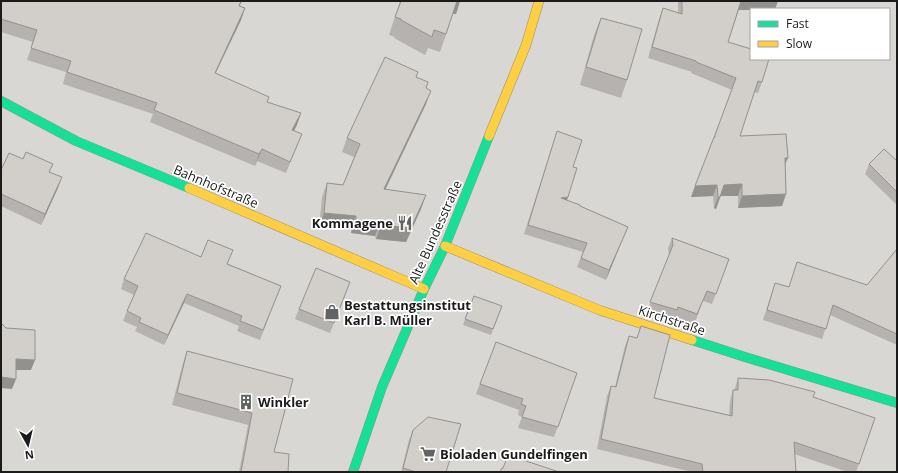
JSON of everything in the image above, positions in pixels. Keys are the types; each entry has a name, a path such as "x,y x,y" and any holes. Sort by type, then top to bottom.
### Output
{"street":[{"name":"Alte Bundesstraße","path":"353,472 382,387 424,289 445,246 526,45 539,1"},
{"name":"Bahnhofstraße","path":"1,101 76,141 424,289"},
{"name":"Kirchstraße","path":"445,246 599,310 897,403"}],"shaded area":[{"path":"1,1 897,1 897,472 1,472"}],"building":[{"path":"1,1 241,1 239,6 245,8 215,73 269,97 267,102 301,113 292,130 302,134 290,162 262,149 259,154 154,110 157,103 67,72 71,61 31,48 37,30 1,19"},
{"path":"401,1 457,1 446,34 434,30 432,37 395,17"},
{"path":"682,1 741,1 728,42 750,49 750,60 769,60 762,82 758,81 740,136 786,134 788,158 785,158 786,194 742,196 742,184 724,185 720,197 718,197 717,185 695,186 715,137 736,78 696,61 652,47 663,8 682,14"},
{"path":"601,18 642,29 627,80 586,67"},
{"path":"385,57 418,72 416,77 428,82 426,88 431,91 384,189 426,195 411,228 381,225 380,223 356,220 356,216 324,213 327,183 343,185 360,144 347,138"},
{"path":"557,131 582,140 573,167 577,168 568,197 561,198 628,227 609,270 581,258 587,243 528,225"},
{"path":"884,149 897,161 897,192 869,164"},
{"path":"26,152 53,164 49,172 62,177 45,214 1,194 1,170 9,153 23,159"},
{"path":"146,233 201,257 208,240 233,250 227,264 281,286 263,330 240,321 242,316 187,294 168,335 139,322 141,318 127,311 138,286 124,279"},
{"path":"672,238 729,259 716,294 707,291 697,314 678,307 677,310 650,302 673,245"},
{"path":"897,249 897,334 833,305 826,329 767,310 775,283 789,287 797,262 867,285"},
{"path":"316,268 350,282 334,323 299,309"},
{"path":"474,296 502,306 493,329 465,319"},
{"path":"1,323 6,328 35,330 35,360 16,359 16,379 1,377"},
{"path":"641,326 670,335 654,398 732,416 733,390 738,390 738,378 769,380 815,392 813,397 875,418 859,464 794,442 796,472 703,472 702,464 601,439 611,386 616,387 629,336 637,338"},
{"path":"496,342 577,373 558,427 522,417 526,406 521,404 523,399 480,384"},
{"path":"187,351 293,379 274,452 289,454 288,472 241,472 252,413 177,393"},
{"path":"428,417 461,424 446,472 416,472 403,468 413,430"},
{"path":"508,455 559,472 500,472"}],"traffic: fast":[{"path":"1,101 76,141 189,188"},
{"path":"353,472 382,387 424,289 445,246 489,136"},
{"path":"692,340 897,403"}],"traffic: slow":[{"path":"489,136 526,45 539,1"},
{"path":"189,188 424,289"},
{"path":"445,246 599,310 692,340"}],"place":[{"name":"Kommagene","path":"405,223"},
{"name":"Bestattungsinstitut Karl B. Müller","path":"332,312"},
{"name":"Winkler","path":"246,402"},
{"name":"Bioladen Gundelfingen","path":"428,454"}]}
